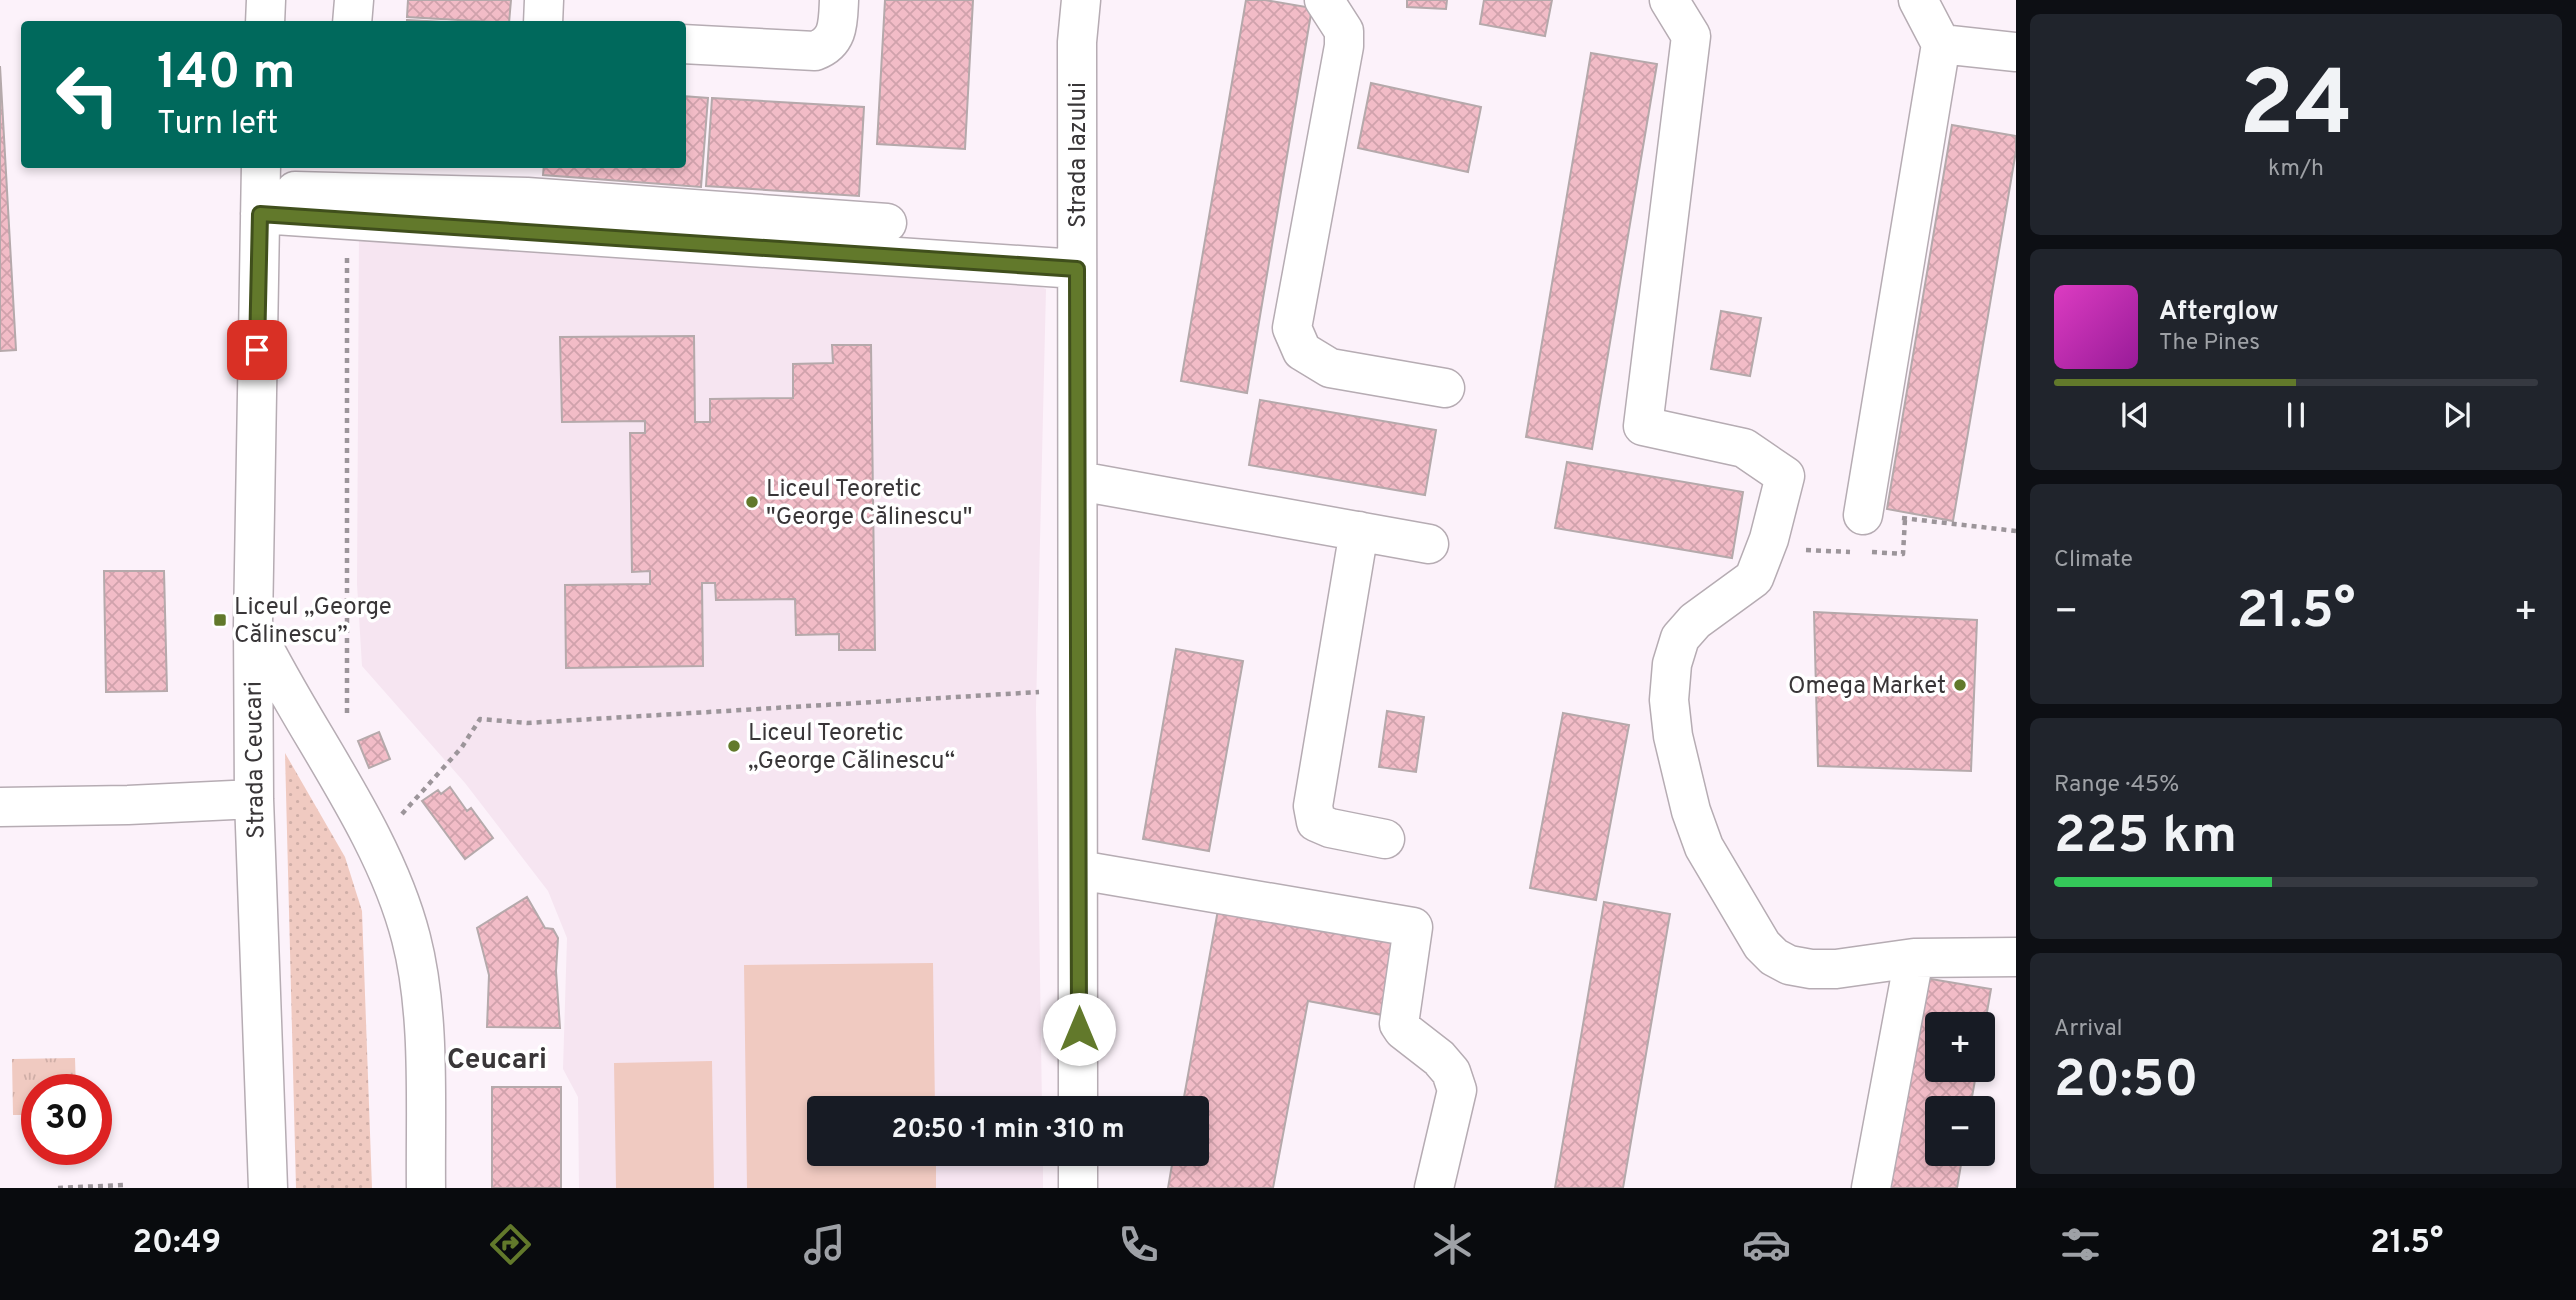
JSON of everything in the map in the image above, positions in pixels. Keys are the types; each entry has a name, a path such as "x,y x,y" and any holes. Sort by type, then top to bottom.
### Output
{"street":[{"path":"265,0 265,21"},
{"path":"352,21 354,0"},
{"path":"543,21 544,0"},
{"path":"686,44 815,51 833,40 837,30 839,0"},
{"name":"Strada Iazului","path":"1078,1096 1077,42 1081,0"},
{"path":"1324,0 1344,31 1344,46 1292,328 1302,351 1330,368 1445,388"},
{"path":"1669,0 1691,36 1643,426 1744,448 1785,476 1769,539 1755,578 1695,621 1680,638 1672,664 1669,700 1673,736 1691,811 1704,847 1762,945 1774,957 1789,965 1811,969 1836,969 1914,958 2016,957"},
{"path":"1863,515 1941,44 1918,0"},
{"path":"1941,44 2016,52"},
{"path":"344,192 529,181 887,223"},
{"path":"260,189 344,192 1077,269"},
{"name":"Strada Ceucari","path":"260,189 253,625 254,799 268,1188"},
{"path":"1079,481 1429,544"},
{"path":"1359,531 1312,806 1316,822 1330,828 1385,839"},
{"path":"253,625 279,679 345,789 386,868 411,937 423,1004 426,1188"},
{"path":"0,807 254,799"},
{"path":"1079,870 1413,928 1399,1024 1439,1058 1451,1072 1457,1090 1434,1188"},
{"path":"1871,1188 1914,958"},
{"path":"1078,1166 1078,1188"}],"path":[{"path":"344,192 347,725"},
{"path":"1863,515 2016,531"},
{"path":"401,814 462,747 480,719 527,723 1079,690"},
{"path":"58,1188 123,1185"}],"shaded area":[{"name":"Liceul Teoretic „George Călinescu“","path":"359,233 1005,273 1046,289 1036,709 1042,1096 807,1096 807,1166 1043,1166 1043,1188 579,1188 578,1097 563,1069 567,938 548,891 465,783 362,666 357,584"}],"green space":[{"path":"285,753 345,857 362,911 372,1188 296,1188"},
{"path":"933,963 935,1096 807,1096 807,1166 936,1166 936,1188 747,1188 744,965"},
{"path":"75,1058 76,1074 21,1074 21,1115 13,1115 12,1059"},
{"path":"712,1061 714,1188 616,1188 614,1063"}],"building":[{"path":"408,0 511,0 509,21 407,17"},
{"path":"885,0 973,0 965,149 877,144"},
{"path":"1246,0 1265,0 1312,8 1247,393 1181,381"},
{"path":"1407,0 1447,0 1446,9 1407,7"},
{"path":"1484,0 1552,0 1545,36 1480,24"},
{"path":"1591,53 1657,64 1592,449 1526,437"},
{"path":"0,66 16,350 0,351"},
{"path":"1371,83 1481,107 1468,172 1358,148"},
{"path":"686,96 708,98 701,187 543,175 544,168 686,168"},
{"path":"712,98 864,107 859,196 706,186"},
{"path":"1952,125 2016,136 2016,151 1953,521 1887,509"},
{"path":"1721,311 1761,318 1750,376 1711,369"},
{"name":"Liceul Teoretic \"George Călinescu\"","path":"694,336 695,422 710,422 710,399 793,398 793,364 833,363 832,345 871,345 875,650 839,650 839,634 796,635 795,599 716,600 715,583 702,583 703,666 566,668 565,585 650,584 650,571 632,572 630,433 645,433 645,421 562,422 560,337"},
{"path":"1260,400 1436,430 1425,495 1249,465"},
{"path":"1567,462 1743,492 1732,558 1555,528"},
{"path":"104,571 164,571 167,691 106,692"},
{"path":"1814,612 1977,620 1971,771 1818,766"},
{"path":"1176,649 1243,661 1209,851 1143,839"},
{"path":"1387,711 1424,717 1416,772 1379,767"},
{"path":"1563,713 1629,725 1596,900 1530,888"},
{"path":"379,732 390,759 369,768 358,741"},
{"path":"450,787 467,811 471,808 493,838 465,859 422,801 438,790 441,794"},
{"path":"527,897 545,928 553,929 558,938 556,971 560,1028 487,1027 489,975 477,928"},
{"path":"1220,899 1398,932 1382,1015 1308,1001 1273,1188 1168,1188 1172,1166 1209,1166 1209,1096 1184,1096"},
{"path":"1604,902 1670,914 1623,1188 1555,1188"},
{"path":"1925,978 1991,989 1987,1012 1925,1012 1925,1082 1975,1082 1972,1096 1925,1096 1925,1166 1961,1166 1957,1188 1889,1188"},
{"path":"492,1087 561,1087 561,1188 492,1188"}],"place":[{"name":"Liceul Teoretic \"George Călinescu\"","path":"752,502"},
{"name":"Liceul „George Călinescu”","path":"220,620"},
{"name":"Omega Market","path":"1960,685"},
{"name":"Liceul Teoretic „George Călinescu“","path":"734,746"}],"district":[{"name":"Ceucari","path":"497,1058"}],"route":[{"path":"257,350 260,214 1077,269 1079,1029"}]}
